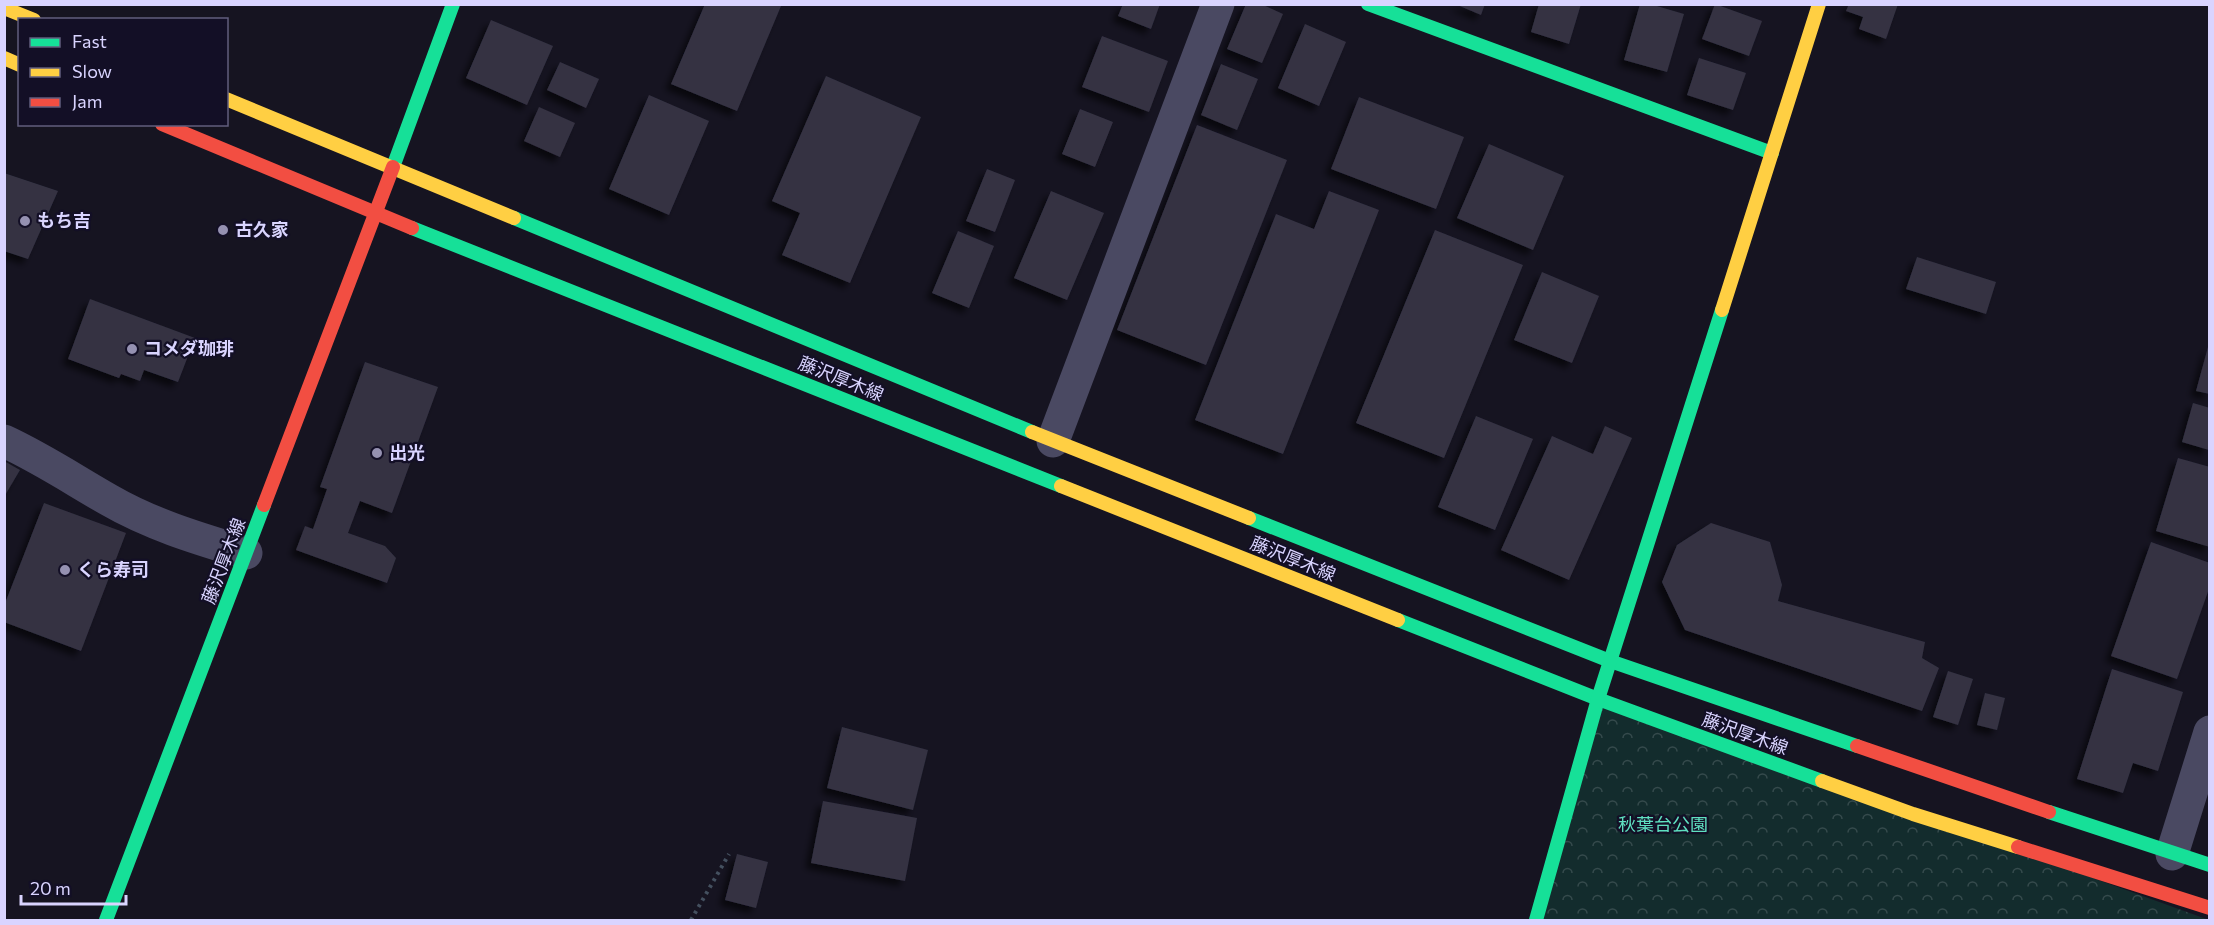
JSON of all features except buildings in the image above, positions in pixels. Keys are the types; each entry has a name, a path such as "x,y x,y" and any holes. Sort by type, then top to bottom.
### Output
{"main road":[{"path":"393,166 453,4"},
{"path":"1368,4 1772,153"},
{"path":"1412,21 1418,4"},
{"path":"1536,921 1598,699 1819,4"},
{"path":"4,8 28,18"},
{"path":"4,58 18,64"},
{"name":"藤沢厚木線","path":"228,100 393,166 1053,441 1610,661 2172,854 2210,865"},
{"name":"藤沢厚木線","path":"167,126 373,213 1598,699 1913,814 2210,908"},
{"name":"藤沢厚木線","path":"106,921 373,213 393,166"}],"street":[{"path":"1053,441 1218,4"},
{"path":"4,441 71,476 110,501 151,521 246,553"},
{"path":"2172,854 2210,732"}],"path":[{"path":"691,921 729,854"}],"green space":[{"name":"秋葉台公園","path":"1598,699 2209,920 1536,920"}],"traffic: fast":[{"path":"393,167 453,4"},
{"path":"1368,4 1772,153"},
{"path":"514,218 1032,432"},
{"path":"412,228 1061,486"},
{"path":"1536,920 1598,699 1722,310"},
{"path":"106,920 264,505"},
{"path":"1249,518 1610,661 1857,746"},
{"path":"1398,620 1598,699 1822,781"},
{"path":"2049,812 2210,865"}],"traffic: slow":[{"path":"1722,310 1819,4"},
{"path":"4,8 29,18"},
{"path":"4,58 18,64"},
{"path":"228,100 514,218"},
{"path":"1032,432 1249,518"},
{"path":"1061,486 1398,620"},
{"path":"1822,781 1913,814 2018,847"}],"traffic: jam":[{"path":"167,126 412,228"},
{"path":"264,505 393,167"},
{"path":"1857,746 2049,812"},
{"path":"2018,847 2210,908"}],"place":[{"name":"もち吉","path":"25,221"},
{"name":"古久家","path":"223,230"},
{"name":"コメダ珈琲","path":"132,349"},
{"name":"出光","path":"377,453"},
{"name":"くら寿司","path":"65,570"}]}
